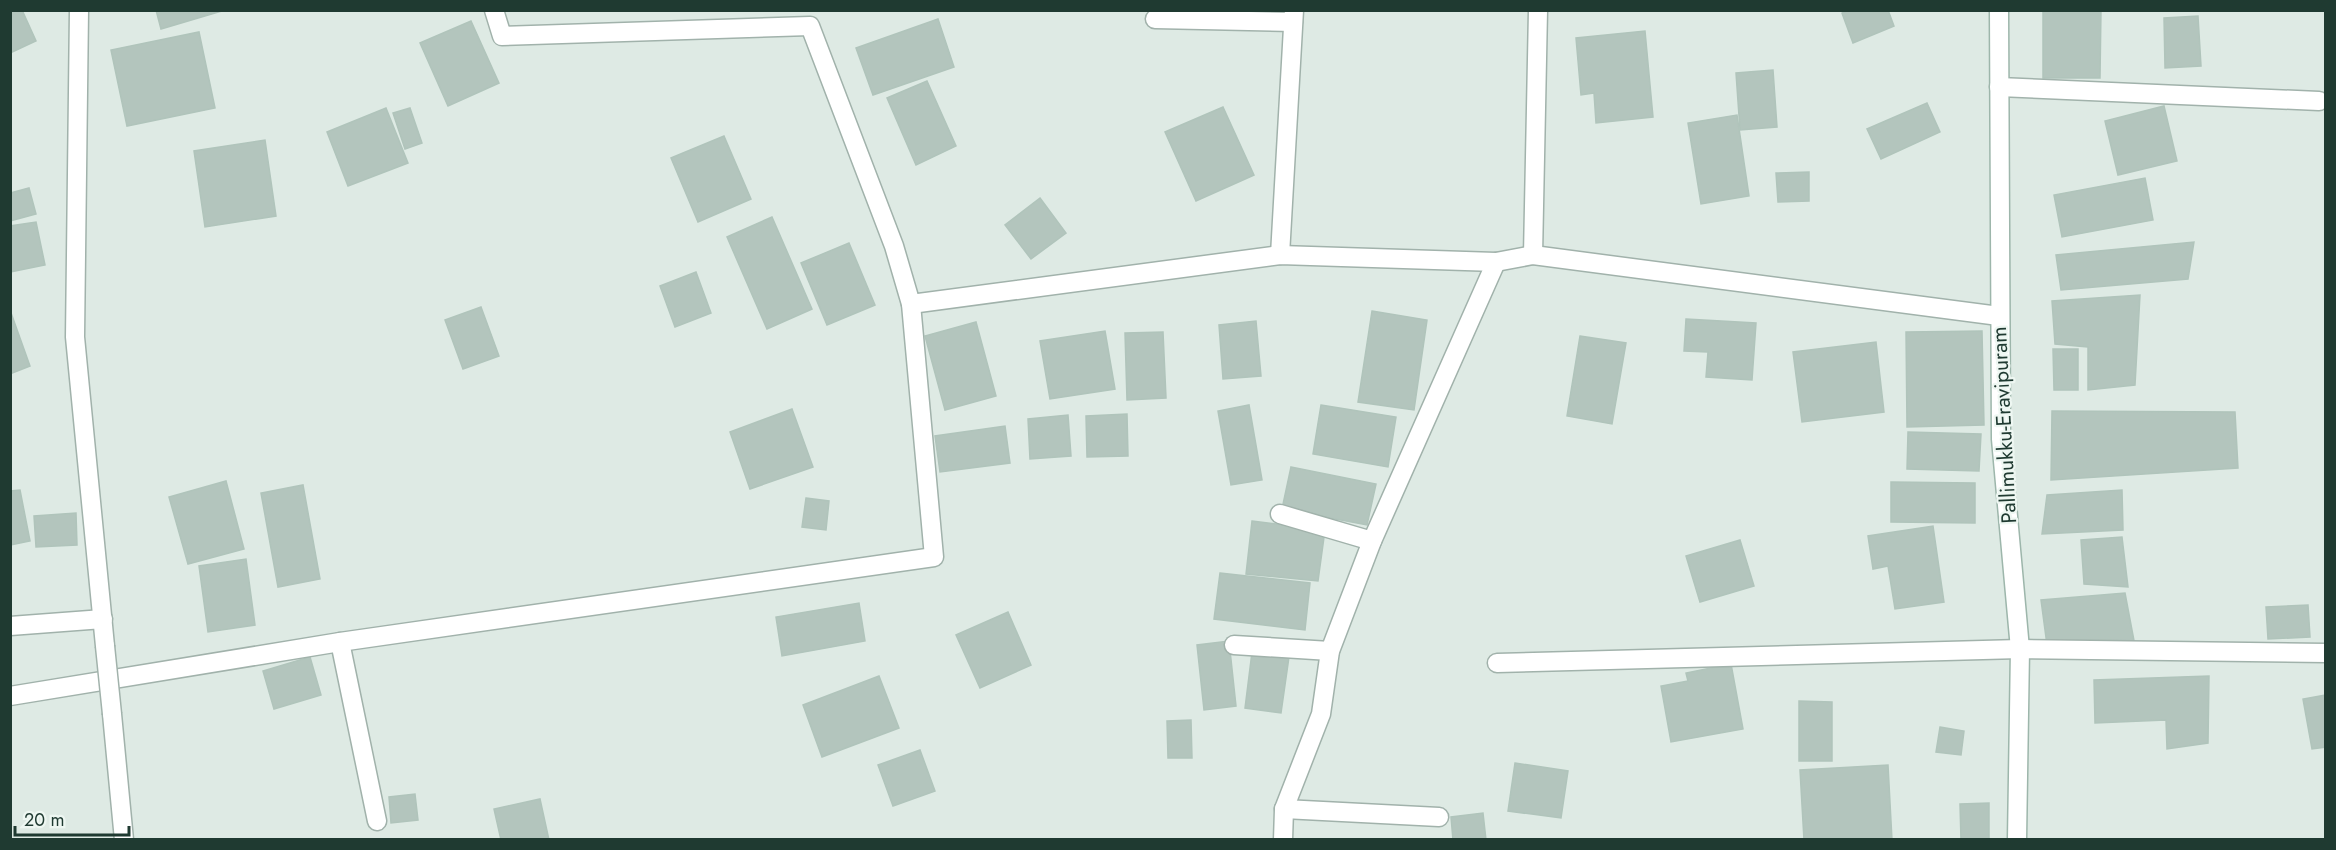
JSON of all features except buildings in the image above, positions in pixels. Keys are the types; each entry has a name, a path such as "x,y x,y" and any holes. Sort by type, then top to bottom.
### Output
{"street":[{"path":"79,10 75,337 124,840"},
{"path":"10,696 340,642 934,558 911,304 894,246 809,18 502,36 495,10"},
{"path":"1533,255 1538,10"},
{"name":"Pallimukku-Eravipuram","path":"1999,10 2001,439 2020,649 2017,840"},
{"path":"1155,19 1293,16 1280,255"},
{"path":"1999,87 2319,101"},
{"path":"911,304 1280,255 1496,262 1533,255 1999,316"},
{"path":"1283,840 1284,809 1321,714 1329,651 1372,541 1496,262"},
{"path":"1280,514 1372,541"},
{"path":"10,626 103,619"},
{"path":"340,642 377,821"},
{"path":"1234,645 1329,651"},
{"path":"1497,663 2020,649 2325,653"},
{"path":"1284,809 1439,817"}]}
